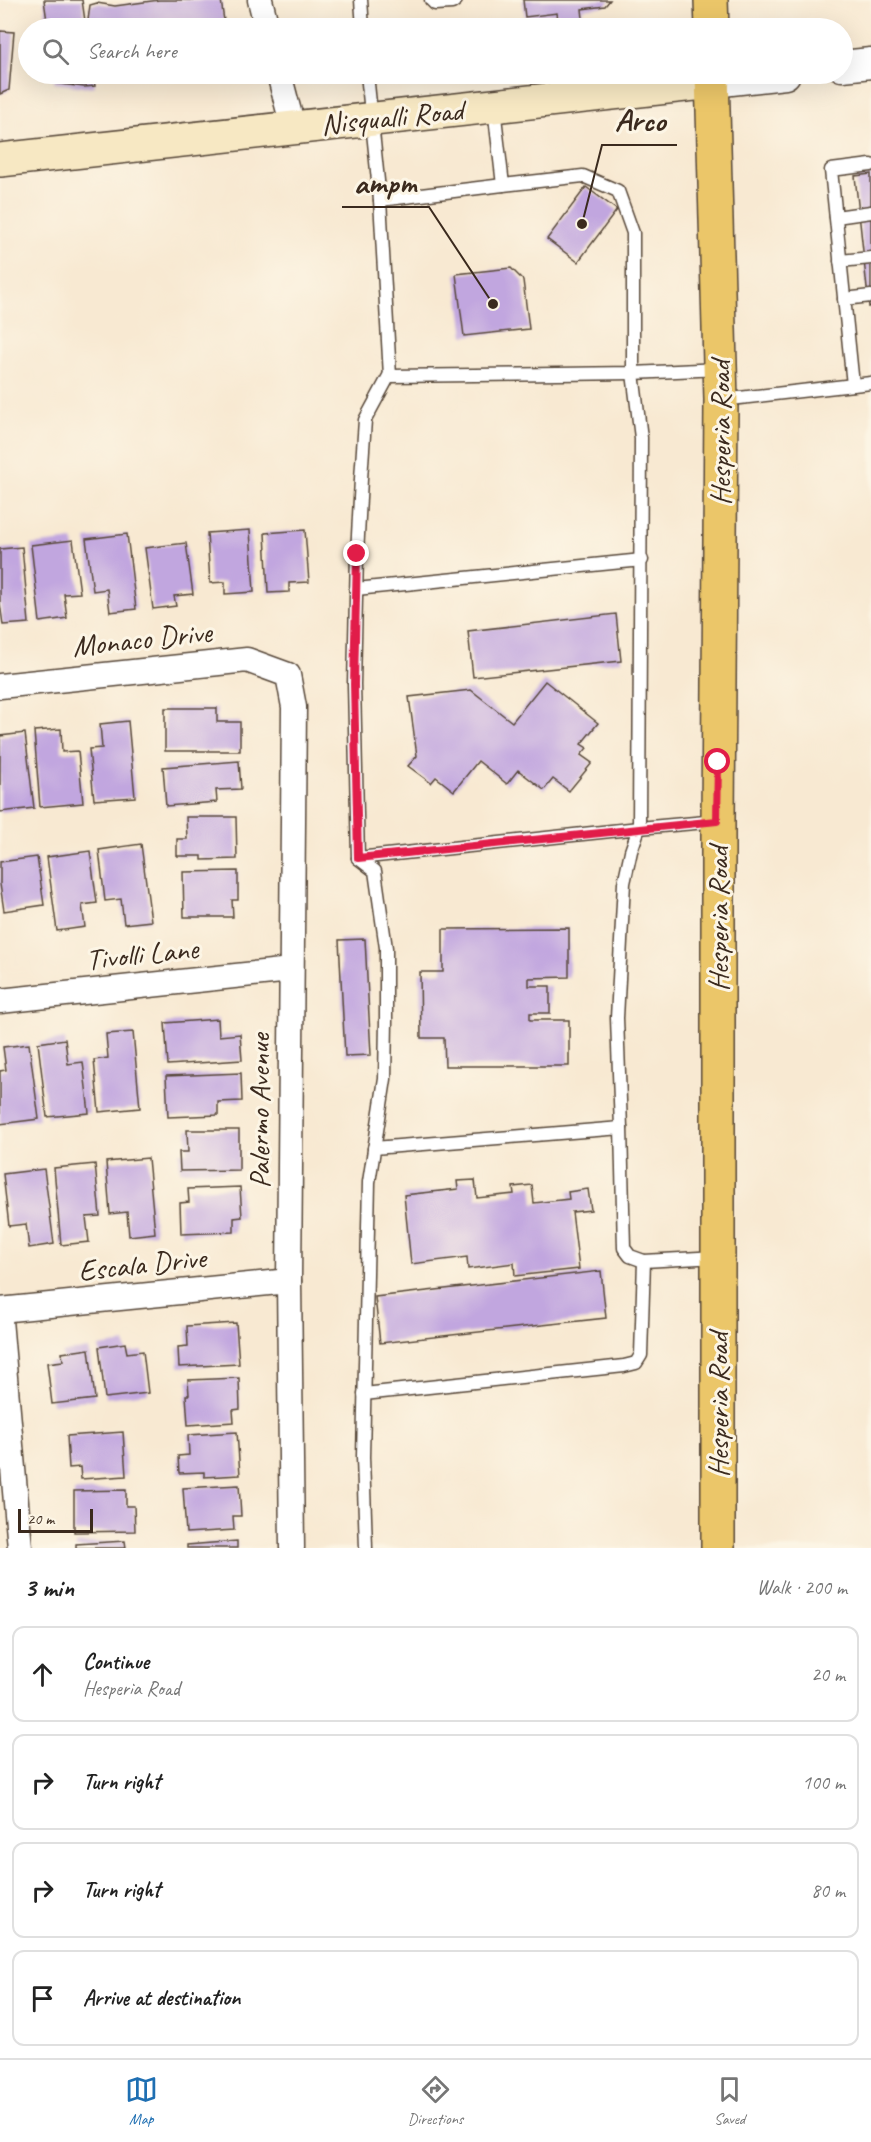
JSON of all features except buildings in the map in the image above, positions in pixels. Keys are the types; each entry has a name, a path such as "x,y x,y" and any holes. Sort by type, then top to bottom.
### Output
{"main road":[{"path":"711,0 712,18"},
{"name":"Nisqualli Road","path":"0,160 494,107 668,84"},
{"name":"Hesperia Road","path":"713,84 721,385 717,821 718,1548"}],"street":[{"path":"260,0 264,18"},
{"path":"853,65 871,63"},
{"path":"282,84 293,127"},
{"name":"Monaco Drive","path":"0,686 247,660 288,675"},
{"name":"Palermo Avenue","path":"288,675 294,707 290,1281 292,1548"},
{"name":"Tivolli Lane","path":"0,1001 291,970"},
{"name":"Escala Drive","path":"0,1310 290,1281"},
{"path":"0,1320 20,1548"}],"lane":[{"path":"361,0 362,18"},
{"path":"431,0 435,4 452,3 456,0"},
{"path":"358,858 354,684 356,589 365,420 390,374 380,200 368,84"},
{"path":"494,107 503,185"},
{"path":"852,385 831,170 871,165"},
{"path":"380,200 582,176 618,191 633,233 633,374 641,438 642,560 639,828 624,883 617,1018 624,1248 630,1256 644,1261 719,1257"},
{"path":"836,217 871,212"},
{"path":"840,261 871,258"},
{"path":"844,299 871,296"},
{"path":"390,374 633,374 721,385 852,385 871,382"},
{"path":"356,589 642,560"},
{"path":"358,858 717,821"},
{"path":"358,858 375,871 386,948 385,1079 369,1182 363,1457 366,1548"},
{"path":"374,1148 621,1128"},
{"path":"364,1394 636,1363 641,1355 644,1261"}],"place":[{"name":"Arco","path":"582,224"},
{"name":"ampm","path":"493,304"}],"route":[{"path":"357,554 354,684 358,858 717,821 718,762"}]}
